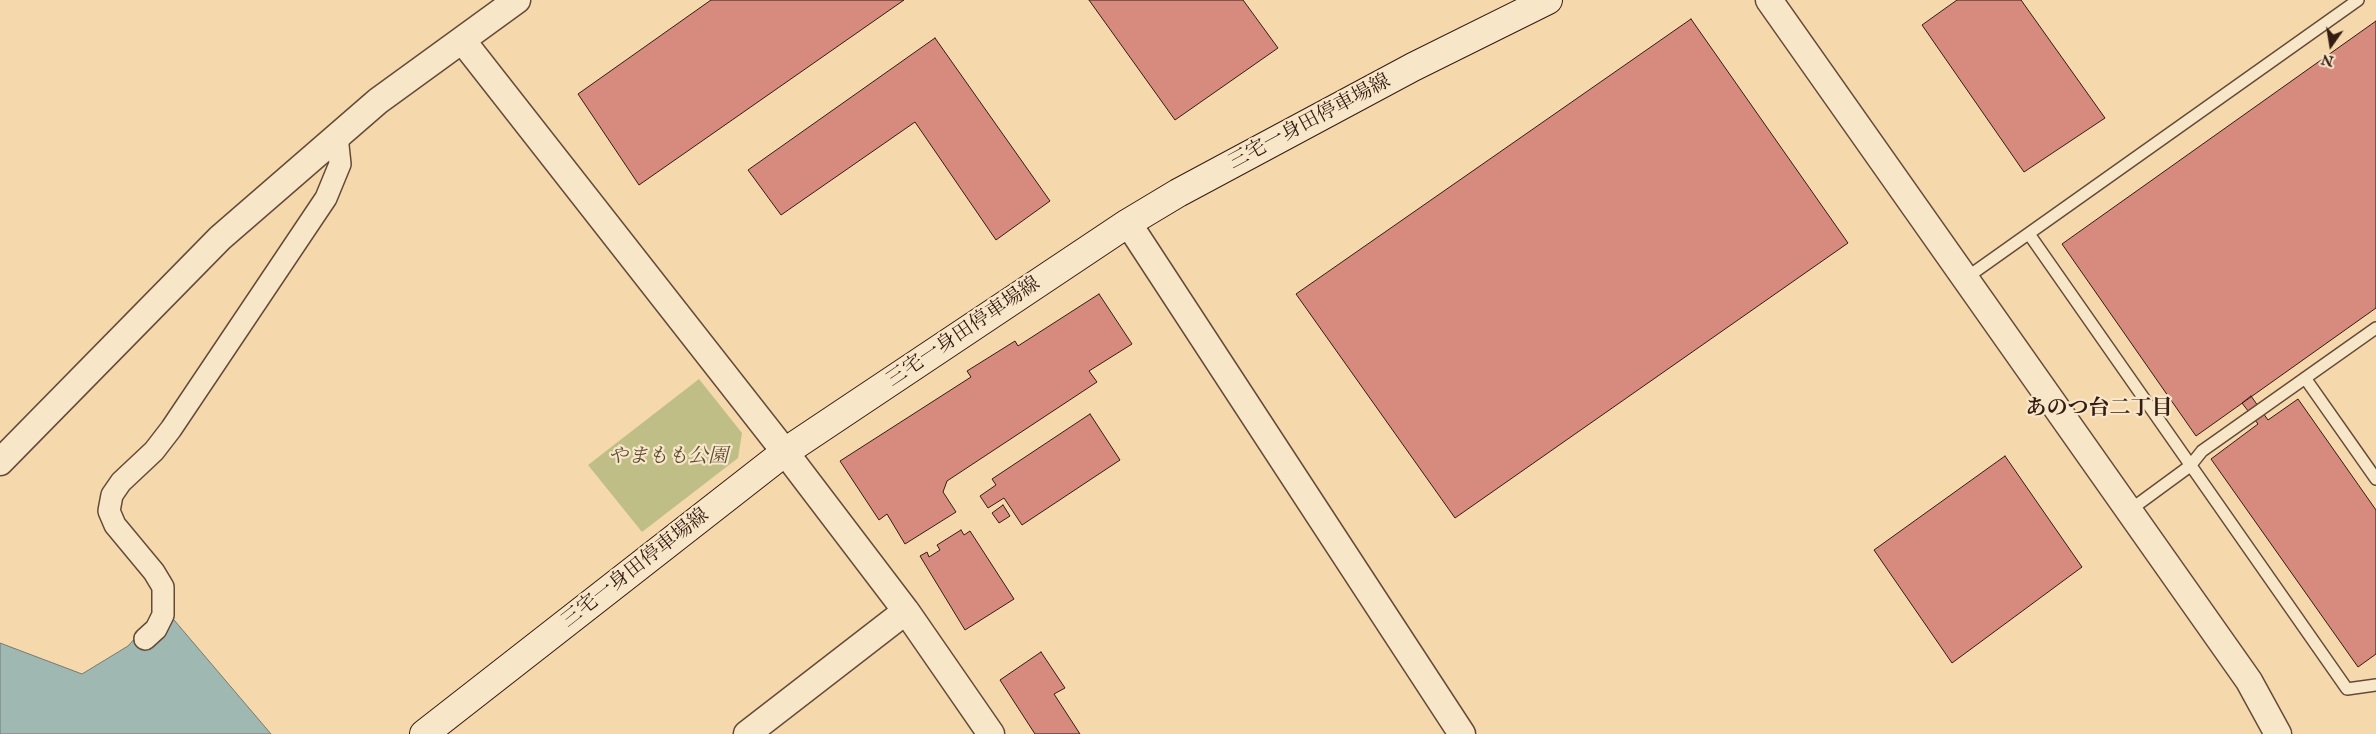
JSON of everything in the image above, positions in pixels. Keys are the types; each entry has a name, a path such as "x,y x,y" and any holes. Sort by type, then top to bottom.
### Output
{"main road":[{"name":"三宅一身田停車場線","path":"424,734 784,452 1128,223 1413,67 1548,0"}],"street":[{"path":"0,462 220,238 378,101 518,0"},
{"path":"1769,0 2250,681 2278,734"},
{"path":"462,40 906,611 991,734"},
{"path":"145,639 156,629 164,615 163,587 154,572 115,525 109,510 112,495 121,482 154,451 171,429 326,198 340,164 337,136"},
{"path":"1128,223 1462,734"},
{"path":"747,734 906,611"}],"lane":[{"path":"1966,278 2358,0"},
{"path":"2029,234 2347,689 2376,685"},
{"path":"2130,510 2190,466 2202,451 2376,328"},
{"path":"2305,378 2376,479"}],"green space":[{"name":"やまもも公園","path":"699,379 742,433 738,458 642,532 588,465"}],"water":[{"path":"163,607 271,734 0,734 0,643 82,674 128,646"}],"building":[{"path":"711,0 904,0 639,185 578,94"},
{"path":"1089,0 1243,0 1278,48 1175,120"},
{"path":"1957,0 2021,0 2105,118 2024,172 1922,25"},
{"path":"1691,19 1848,243 1455,518 1296,294"},
{"path":"2376,21 2376,308 2196,436 2062,244"},
{"path":"935,38 1050,201 996,240 915,122 781,215 748,170"},
{"path":"1099,294 1132,344 1089,371 1097,382 947,481 943,492 956,512 905,544 887,514 879,520 840,461 971,377 967,371 1015,341 1018,346"},
{"path":"2251,396 2268,420 2298,399 2376,510 2376,654 2358,667 2211,459 2258,424 2242,403"},
{"path":"1090,414 1120,460 1022,525 1004,498 988,508 980,496 996,485 992,479"},
{"path":"2005,456 2082,567 1952,663 1874,550"},
{"path":"1003,505 1010,516 999,523 992,513"},
{"path":"961,530 964,535 970,531 1014,599 965,630 920,556 927,552 929,557 940,550 937,545"},
{"path":"1041,652 1065,688 1054,694 1080,734 1035,734 1000,680"}],"district":[{"name":"あのつ台二丁目","path":"2099,410"}]}
